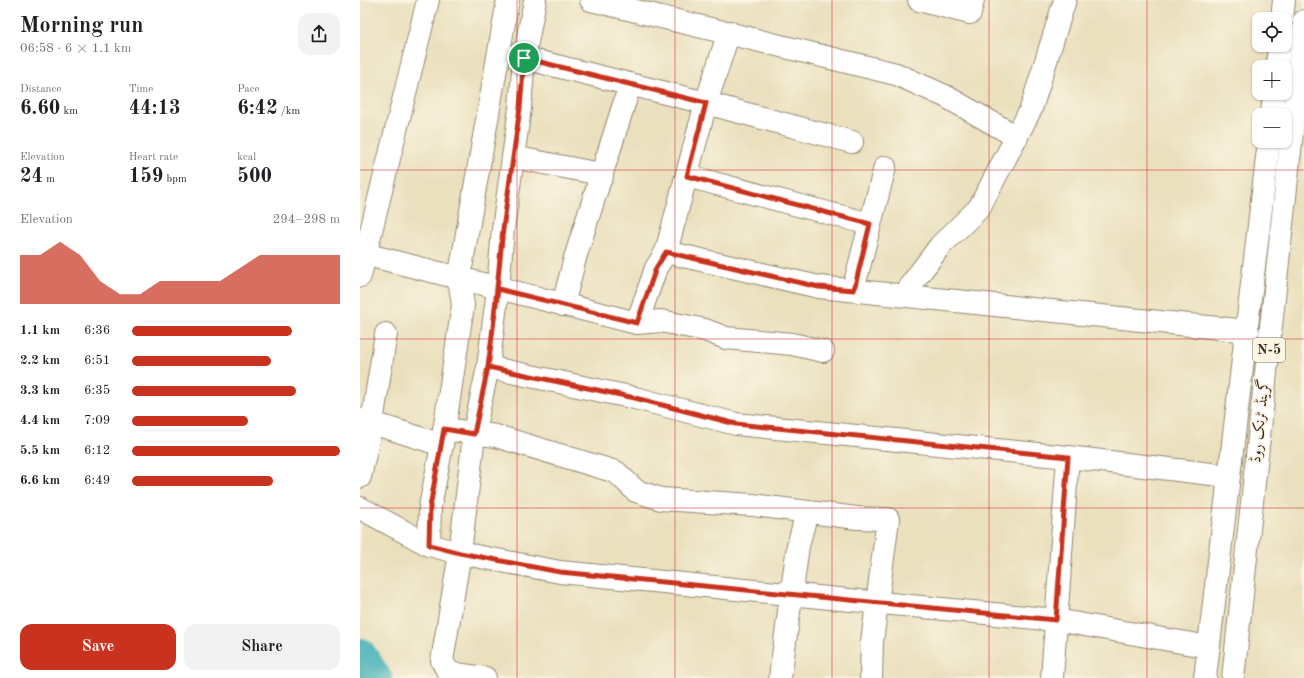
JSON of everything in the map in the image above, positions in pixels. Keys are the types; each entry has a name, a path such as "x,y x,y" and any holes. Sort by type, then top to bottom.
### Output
{"main road":[{"path":"360,276 363,254 428,0"},
{"path":"429,545 430,507 443,437 463,305 459,279 508,0"},
{"path":"486,678 449,673 442,661 460,553 474,434 488,367 524,58 536,0"},
{"path":"591,0 729,32 896,74 945,96 1017,137"},
{"path":"919,0 970,13 973,0"},
{"path":"904,294 940,246 979,208 1031,109 1065,0"},
{"path":"1283,12 1284,0"},
{"name":"گرینڈ ٹرنک روڈ","path":"1233,678 1304,25"},
{"path":"637,323 656,268 666,252 706,103 729,32"},
{"path":"524,58 706,103 852,142"},
{"path":"563,305 575,258 630,85"},
{"name":"گرینڈ ٹرنک روڈ","path":"1206,678 1228,476 1248,331 1268,148"},
{"path":"513,157 590,172 602,177"},
{"path":"854,290 885,167"},
{"path":"687,176 870,224"},
{"path":"666,252 819,287 904,294 1248,331"},
{"path":"363,254 637,323 661,320 706,330 726,338 792,344 822,352"},
{"path":"360,477 366,421 386,334"},
{"path":"488,367 635,398 736,424 1068,457 1228,476"},
{"path":"366,421 443,437 474,434 496,436 616,472 636,492 661,498 753,505 807,512 888,519 872,642 871,678"},
{"path":"1052,678 1068,457"},
{"path":"360,508 429,545 460,553 560,572 1056,620 1209,647"},
{"path":"780,678 793,594 798,546 807,512"}],"waterway":[{"path":"360,654 376,678"}],"route":[{"path":"524,58 520,108 503,229 498,289 488,367 474,434 444,429 430,507 429,545 460,553 560,572 1056,620 1068,457 736,424 635,398 488,367 493,328 498,289 637,323 656,268 666,252 819,287 854,290 870,224 687,176 697,143 706,103 524,58"}]}
